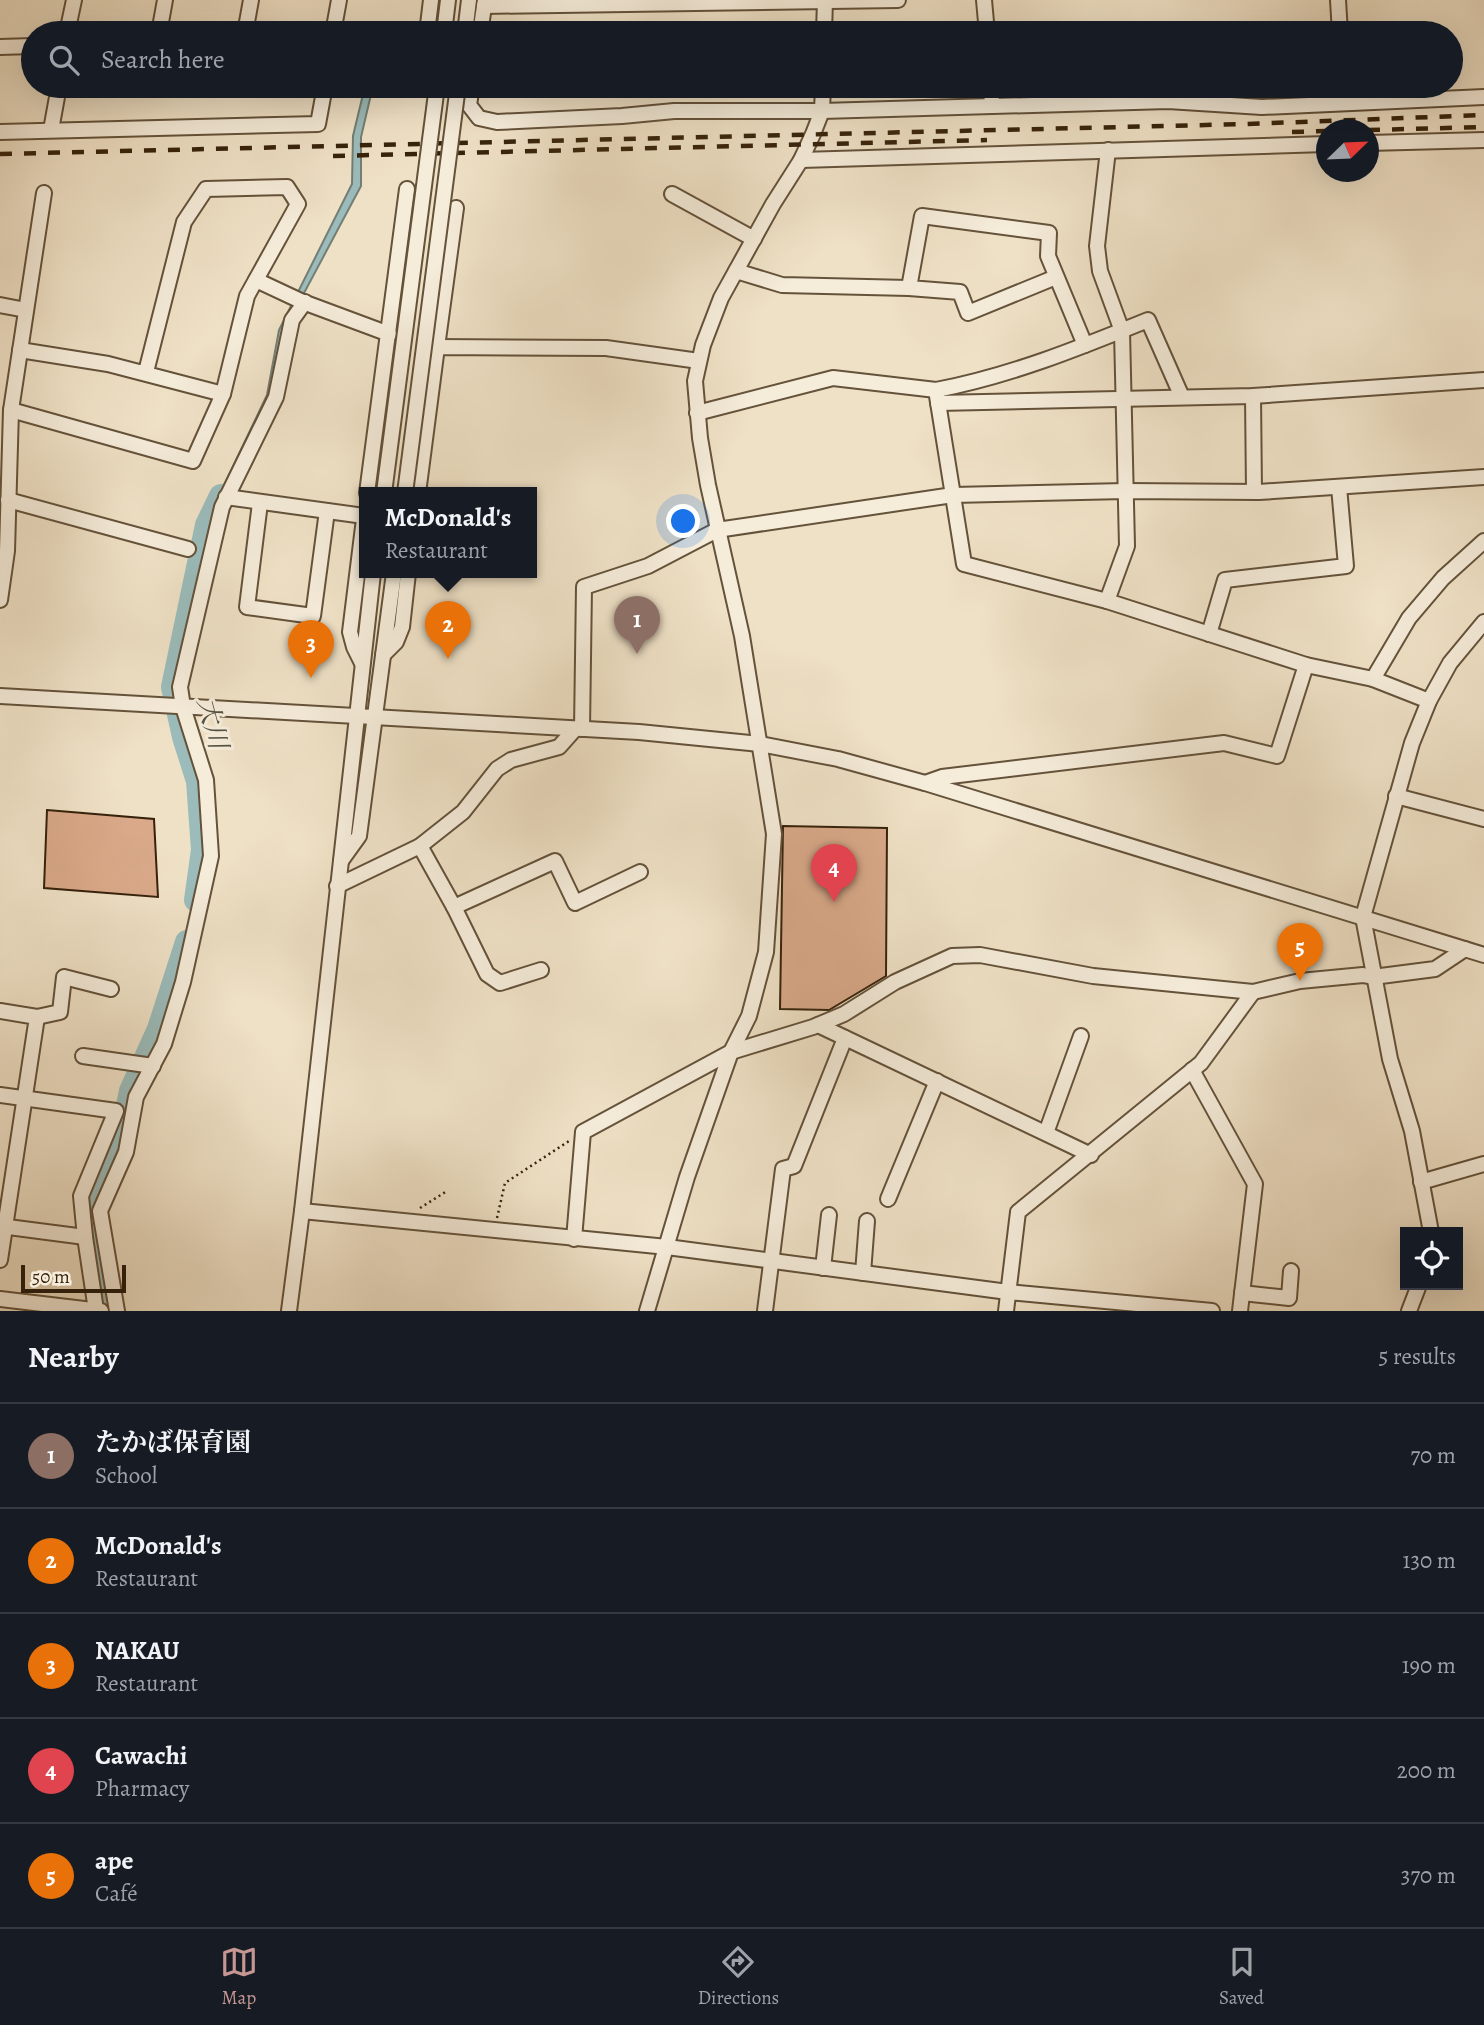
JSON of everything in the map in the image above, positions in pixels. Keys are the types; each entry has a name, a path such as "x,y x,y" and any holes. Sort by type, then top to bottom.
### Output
{"street":[{"path":"70,21 74,0"},
{"path":"161,21 165,0"},
{"path":"247,21 251,0"},
{"path":"335,21 339,0"},
{"path":"428,21 431,0"},
{"path":"445,21 448,0"},
{"path":"466,21 469,0"},
{"path":"482,21 484,3 898,0"},
{"path":"984,0 986,21"},
{"path":"1338,0 1339,21"},
{"path":"824,21 825,1"},
{"path":"0,47 21,46"},
{"path":"1463,98 1484,97"},
{"path":"51,130 56,98"},
{"path":"0,132 318,124 322,98"},
{"path":"384,487 435,98"},
{"path":"406,487 456,98"},
{"path":"470,98 469,105 479,118 497,122 674,111 822,111 1168,101 1262,107 1456,98"},
{"path":"647,1311 687,1177 731,1052 749,1016 766,951 774,834 741,636 717,530 697,413 695,381 703,345 721,298 801,160 822,111 823,98"},
{"path":"991,98 992,106"},
{"path":"1343,98 1343,102"},
{"path":"1379,143 1484,140"},
{"path":"801,160 1316,144"},
{"path":"1107,601 1127,546 1122,331 1100,271 1097,246 1108,150"},
{"path":"11,410 193,461 223,394 247,296 298,204 287,187 206,189 184,222 146,372"},
{"path":"369,487 407,189"},
{"path":"0,600 7,551 11,410 44,193"},
{"path":"672,194 754,239"},
{"path":"419,487 456,208"},
{"path":"909,288 922,216 1049,233 1048,256 1085,345"},
{"path":"736,271 782,285 960,292 968,313 1056,277"},
{"path":"256,280 300,301 389,334"},
{"path":"117,1311 100,1212 126,1153 136,1097 164,1044 183,982 211,856 206,780 183,707 180,687 226,497 273,404 292,320 300,301"},
{"path":"0,305 26,310"},
{"path":"937,396 962,385 1039,364 1148,320 1182,397"},
{"path":"437,347 606,348 699,361"},
{"path":"20,350 146,372 223,394"},
{"path":"697,413 833,378 937,396 1123,398 1253,396 1484,380"},
{"path":"937,396 964,564 1107,601 1306,665 1373,679 1429,701"},
{"path":"1253,396 1254,492"},
{"path":"0,451 10,439"},
{"path":"337,886 421,846 463,812 498,769 512,760 559,747 579,729 584,587 648,566 717,530 953,495 1125,491 1254,492 1484,477"},
{"path":"1209,634 1225,580 1346,566 1339,486"},
{"path":"226,497 359,517"},
{"path":"8,500 188,549"},
{"path":"260,503 247,607 313,616 327,511"},
{"path":"1373,679 1409,618 1443,578 1484,541"},
{"path":"359,559 350,632 362,663"},
{"path":"289,1311 372,578"},
{"path":"340,862 359,836 393,578"},
{"path":"383,655 396,642 402,627 407,578"},
{"path":"1429,1227 1412,1131 1390,1059 1363,917 1412,743 1429,701 1450,663 1484,622"},
{"path":"925,783 942,776 1224,743 1277,756 1306,665"},
{"path":"0,696 639,732 760,744 838,759 925,783 1484,955"},
{"path":"1396,796 1484,819"},
{"path":"421,846 487,974 500,983 541,970"},
{"path":"454,907 555,861 575,903 640,873"},
{"path":"575,1238 583,1132 731,1052 818,1025 844,1014 894,982 953,956 980,955 1093,976 1253,992 1300,981 1363,975 1373,977 1435,969 1465,949"},
{"path":"0,1011 37,1017 60,1012 64,977 111,989"},
{"path":"1006,1311 1018,1212 1201,1063 1253,992"},
{"path":"0,1260 7,1162 24,1099 37,1017"},
{"path":"818,1025 1091,1154"},
{"path":"1046,1133 1081,1036"},
{"path":"765,1311 783,1169 794,1166 845,1038"},
{"path":"83,1056 153,1066"},
{"path":"1192,1070 1255,1184 1240,1311"},
{"path":"888,1199 936,1081"},
{"path":"0,1095 116,1111 81,1196 85,1237 99,1311 0,1299"},
{"path":"1421,1182 1484,1164"},
{"path":"302,1211 667,1247 1008,1292 1212,1311"},
{"path":"823,1268 829,1215"},
{"path":"863,1273 867,1221"},
{"path":"3,1226 85,1237"},
{"path":"1242,1293 1289,1298 1292,1271"},
{"path":"1409,1311 1417,1290"}],"path":[{"path":"494,1230 505,1183 583,1132"},
{"path":"399,1221 447,1191"}],"water":[{"path":"362,98 370,98 361,137 361,186 287,325 272,396 209,527 205,525 267,395 279,330 352,184 353,136"}],"building":[{"path":"47,810 154,819 158,897 44,888"},
{"path":"783,826 887,828 886,976 829,1010 780,1009"}],"waterway":[{"name":"大川","path":"196,900 203,850 198,781 184,737 173,687 207,525 221,496"},
{"name":"大川","path":"110,1311 92,1207 119,1149 131,1091 159,1029 187,942"}],"railway":[{"path":"0,154 1247,124 1484,115"},
{"path":"1379,130 1484,127"},
{"path":"1292,132 1316,131"},
{"path":"333,156 987,140"}],"place":[{"name":"たかば保育園","path":"637,654"},
{"name":"McDonald's","path":"448,659"},
{"name":"NAKAU","path":"311,678"},
{"name":"Cawachi","path":"834,902"},
{"name":"ape","path":"1300,981"}]}
